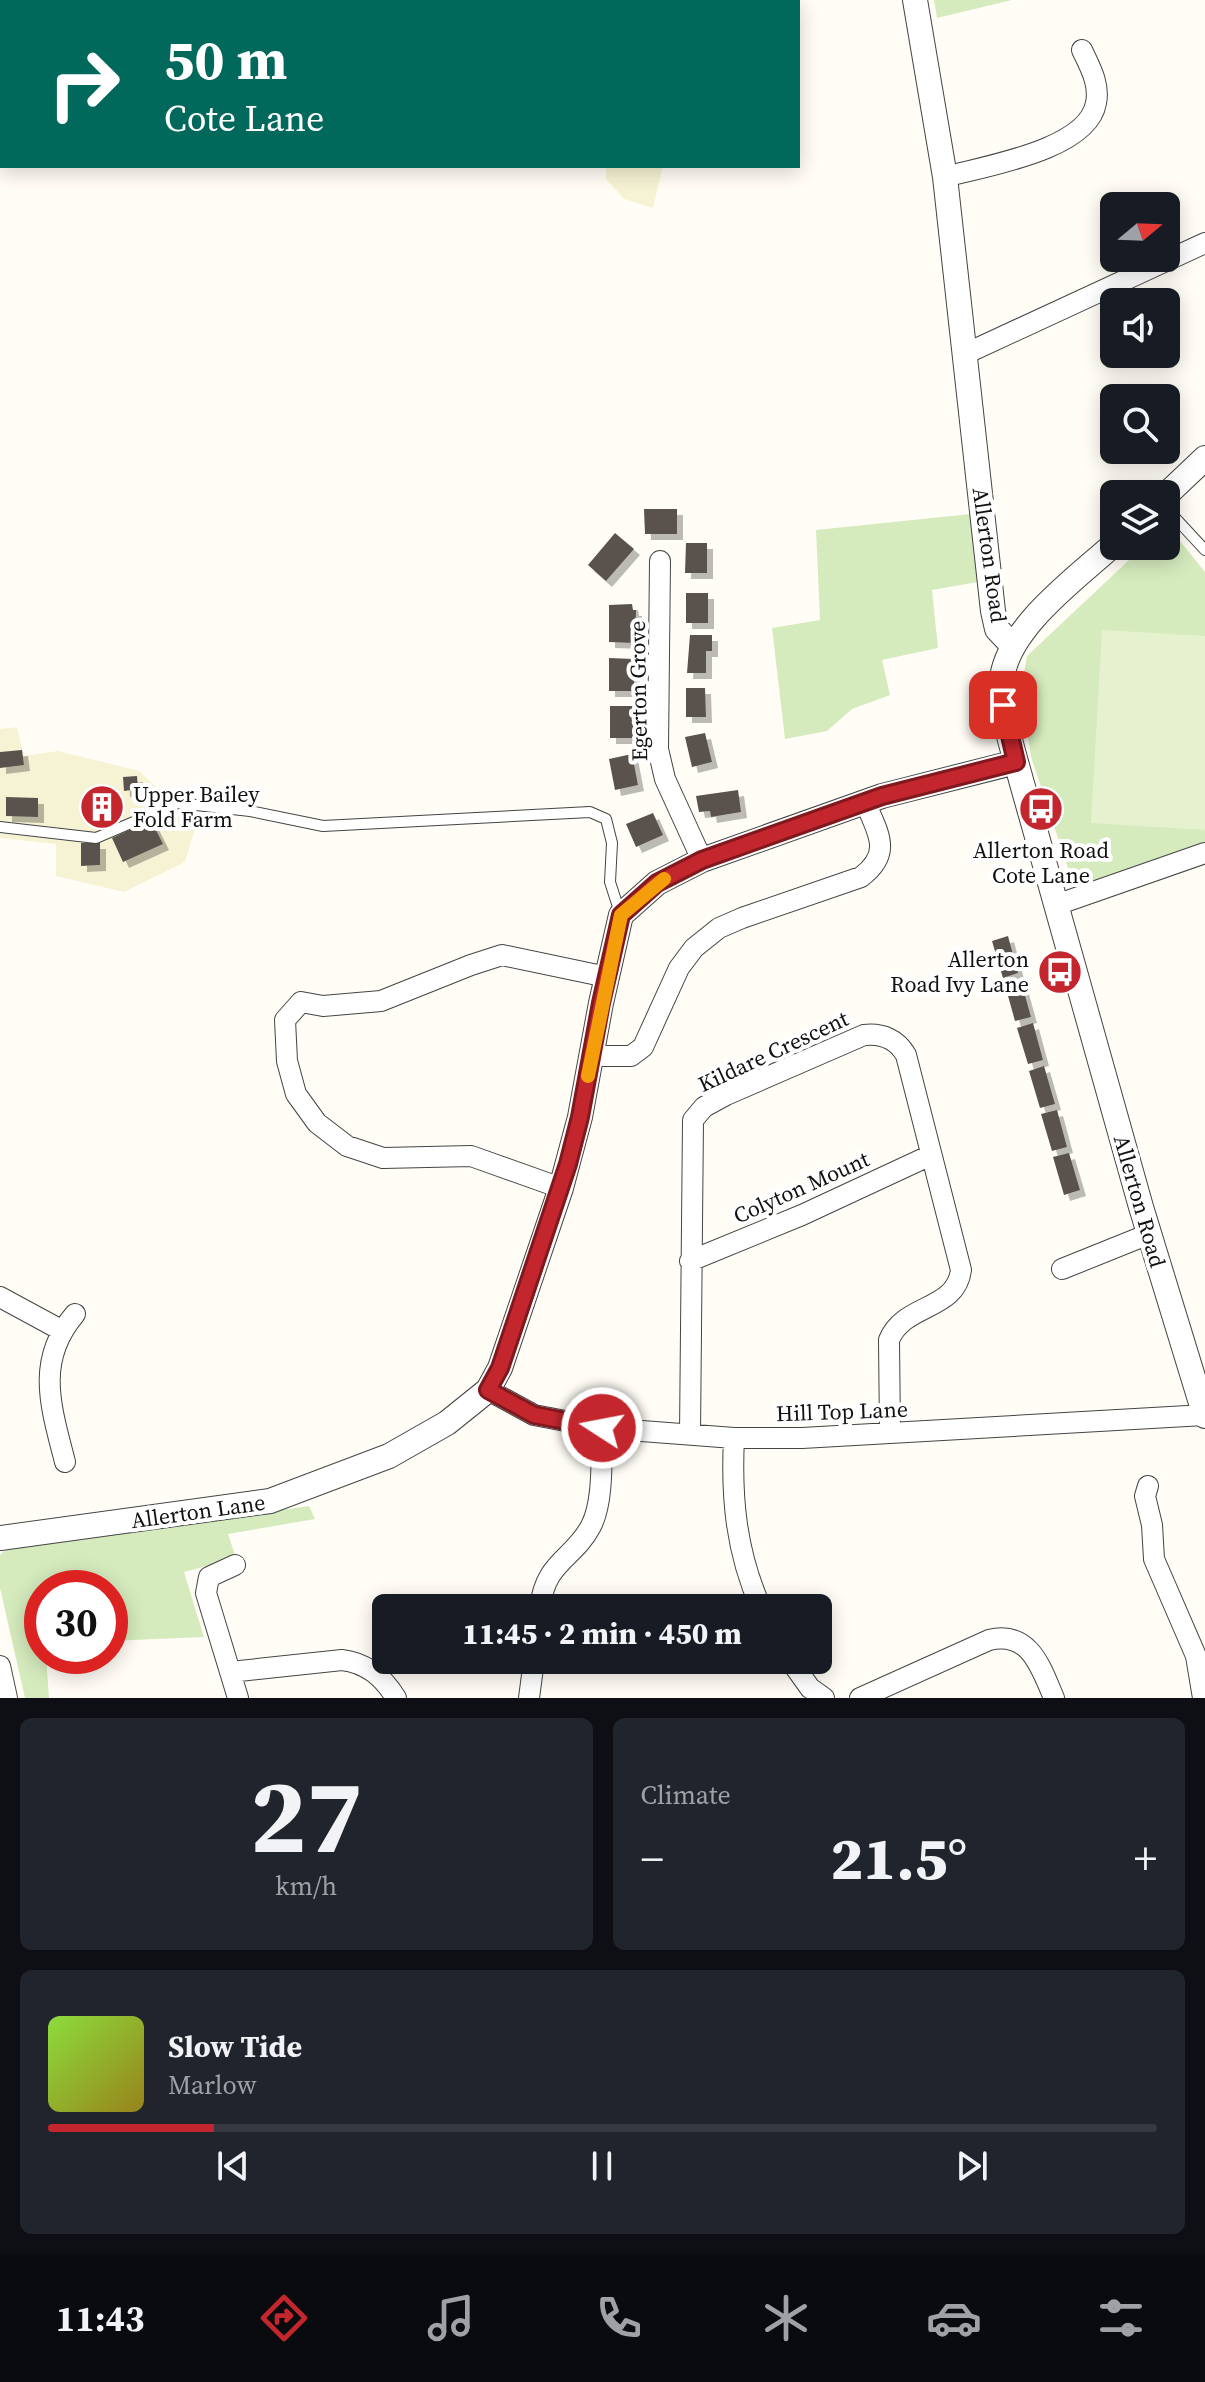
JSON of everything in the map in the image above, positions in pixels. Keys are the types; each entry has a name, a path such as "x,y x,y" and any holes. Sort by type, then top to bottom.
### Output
{"street":[{"name":"Allerton Road","path":"915,0 945,177 993,611 997,629 1012,645 1005,661 1002,681 1008,730 1149,1234 1205,1415"},
{"path":"945,177 1055,146 1074,136 1091,120 1097,101 1094,77 1082,50"},
{"path":"965,354 1205,243"},
{"path":"1180,482 1205,458"},
{"path":"1012,645 1028,623 1100,557"},
{"name":"Egerton Grove","path":"660,561 658,749 665,779 702,860"},
{"path":"488,1390 500,1368 561,1188 580,1117 621,915 657,883 702,860 865,802 1016,762"},
{"path":"592,1056 631,1056 643,1047 679,968 694,948 719,928 861,877 873,868 880,857 879,836 865,802"},
{"path":"1056,905 1205,853"},
{"path":"561,1188 471,1156 383,1158 347,1146 317,1123 296,1094 287,1061 285,1020 301,1002 323,1006 381,1001 502,955 607,977"},
{"name":"Kildare Crescent","path":"690,1434 692,1126 699,1111 726,1095 864,1035 882,1035 897,1043 906,1055 960,1263 960,1277 950,1294 904,1319 892,1332 889,1340 890,1433"},
{"name":"Colyton Mount","path":"690,1261 802,1215 931,1155"},
{"path":"1062,1269 1149,1234"},
{"path":"0,1297 61,1330"},
{"path":"65,1462 52,1412 48,1375 61,1330 75,1314"},
{"name":"Hill Top Lane","path":"488,1390 534,1415 602,1428 734,1438 802,1438 1205,1415"},
{"name":"Allerton Lane","path":"0,1538 270,1501 389,1456 447,1423 488,1390"},
{"path":"541,1594 550,1573 590,1528 598,1508 602,1428"},
{"path":"734,1438 734,1513 741,1555 756,1594"},
{"path":"1148,1486 1145,1496 1152,1525 1154,1559 1198,1638 1203,1698"},
{"path":"235,1565 209,1577 206,1593 238,1698"},
{"path":"860,1698 904,1689 989,1640 1004,1638 1020,1642 1034,1654 1054,1698"},
{"path":"230,1672 353,1661 385,1681 396,1698"},
{"path":"0,1666 7,1698"},
{"path":"529,1698 532,1674"},
{"path":"800,1674 810,1688 824,1698"}],"lane":[{"path":"1180,523 1205,550"},
{"path":"0,827 96,838 178,803 250,811 323,826 590,812 606,819 612,843 610,882 621,915"}],"shaded area":[{"path":"606,168 663,168 653,208 624,199 606,179"},
{"name":"Upper Bailey Fold Farm","path":"17,727 24,756 58,751 139,771 196,825 185,862 124,892 56,876 56,844 0,838 0,729"}],"green space":[{"path":"934,0 1012,0 937,18"},
{"path":"971,514 978,582 932,590 938,648 882,660 890,695 852,709 827,731 785,739 772,628 820,620 816,530"},
{"path":"1180,541 1205,572 1205,846 1076,892 1031,757 1021,691 1027,656 1129,560 1180,560"},
{"path":"1102,630 1205,636 1205,830 1091,823"},
{"path":"309,1506 315,1519 228,1534 236,1558 184,1572 204,1637 128,1640 128,1570 24,1570 24,1674 47,1674 49,1698 25,1698 0,1588 0,1555 5,1550"}],"building":[{"path":"644,509 677,509 677,534 645,534"},
{"path":"615,533 634,549 606,581 588,565"},
{"path":"686,543 707,543 707,573 685,573"},
{"path":"686,593 708,593 708,623 686,623"},
{"path":"632,604 633,610 636,610 635,643 609,642 609,605"},
{"path":"690,635 712,635 712,651 706,651 706,673 687,673"},
{"path":"609,658 634,659 634,691 609,691"},
{"path":"686,688 705,688 706,717 686,717"},
{"path":"610,706 634,706 634,738 610,738"},
{"path":"705,733 712,762 692,767 685,737"},
{"path":"22,750 24,765 0,768 0,752"},
{"path":"632,754 638,785 615,790 609,759"},
{"path":"137,776 138,789 124,791 123,777"},
{"path":"738,790 741,812 711,817 710,811 699,812 696,796"},
{"name":"Upper Bailey Fold Farm","path":"113,792 115,821 91,822 89,794"},
{"path":"6,797 38,798 38,817 6,816"},
{"path":"653,813 663,835 636,847 626,824"},
{"path":"151,820 163,844 123,862 112,838"},
{"path":"81,843 100,843 100,865 81,866"},
{"path":"1008,936 1018,973 1003,978 992,941"},
{"path":"1021,981 1031,1017 1015,1021 1005,985"},
{"path":"1033,1023 1043,1060 1028,1064 1017,1028"},
{"path":"1044,1066 1055,1104 1040,1108 1029,1071"},
{"path":"1057,1110 1067,1147 1052,1151 1041,1114"},
{"path":"1069,1153 1080,1190 1064,1195 1053,1157"}],"slow traffic":[{"path":"588,1076 621,915 664,879"}],"place":[{"name":"Upper Bailey Fold Farm","path":"102,807"},
{"name":"Allerton Road Cote Lane","path":"1041,809"},
{"name":"Allerton Road Ivy Lane","path":"1060,972"}],"route":[{"path":"602,1428 534,1415 488,1390 500,1368 561,1188 580,1117 621,915 657,883 702,860 882,796 1016,762 1003,705"}]}
